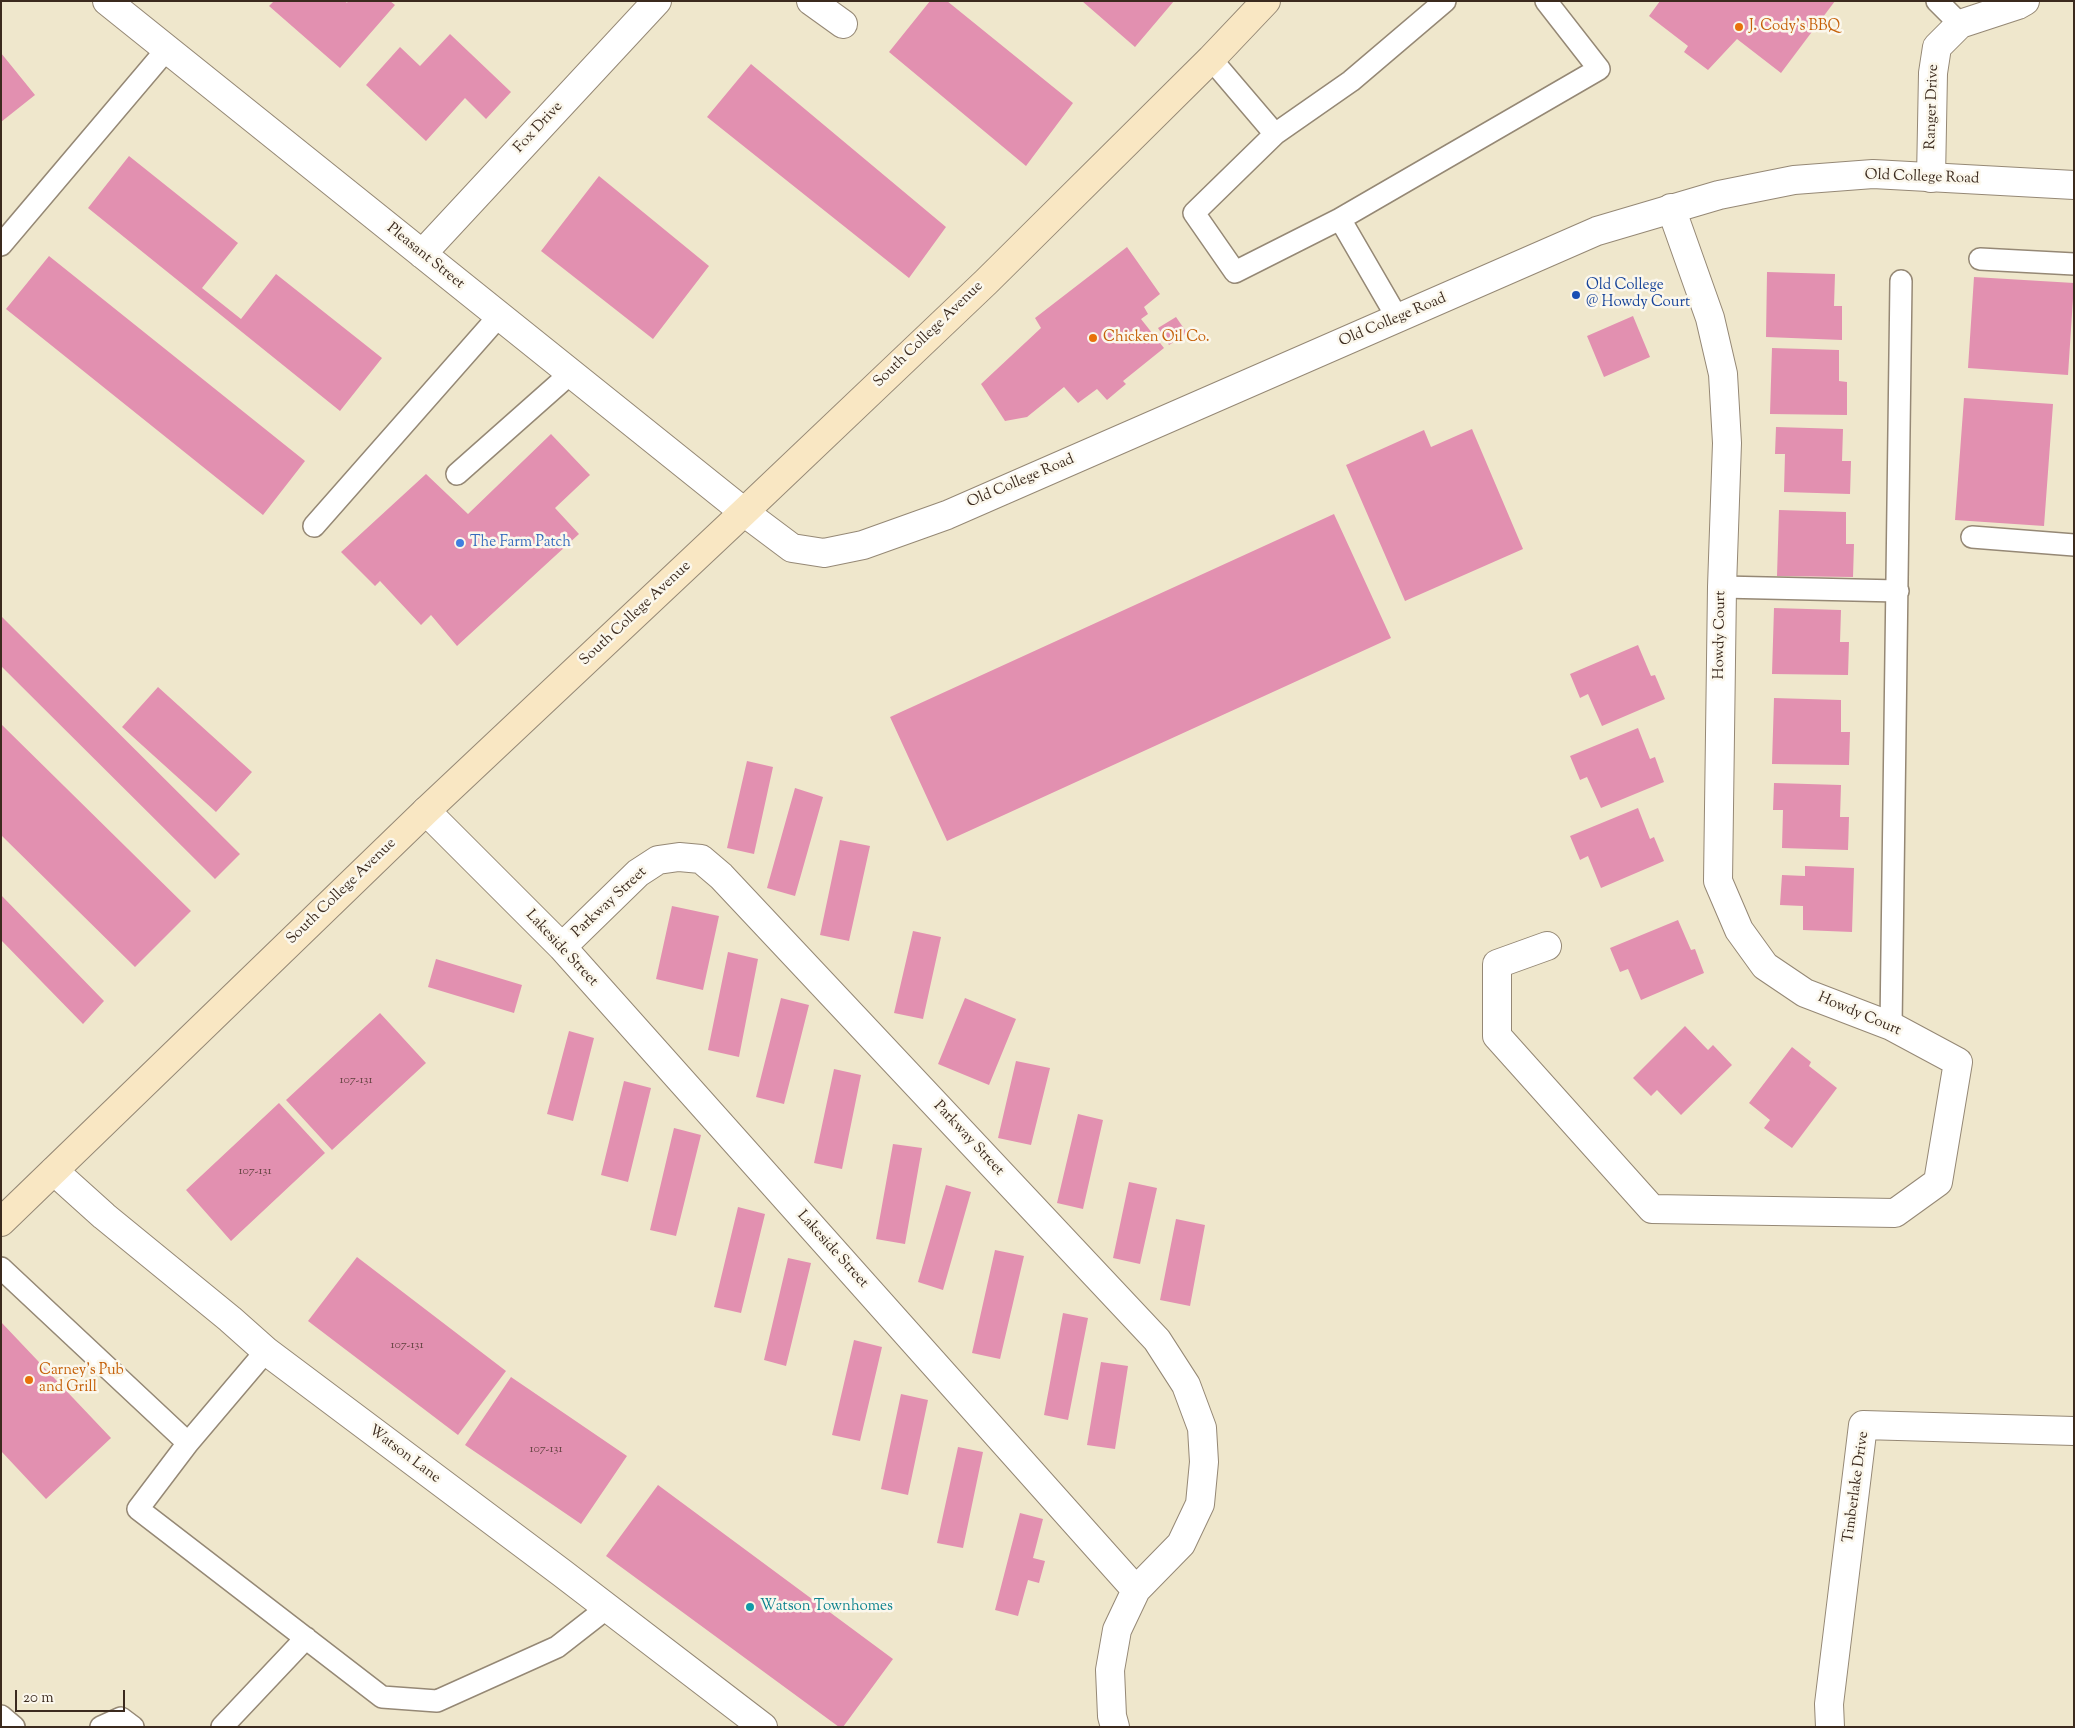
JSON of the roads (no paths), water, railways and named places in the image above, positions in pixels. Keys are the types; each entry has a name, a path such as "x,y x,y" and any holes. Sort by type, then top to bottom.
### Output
{"main road":[{"name":"South College Avenue","path":"1,1222 426,811 986,282 1266,1"}],"street":[{"name":"Pleasant Street","path":"107,1 744,512"},
{"name":"Fox Drive","path":"422,254 657,1"},
{"path":"811,1 843,24"},
{"name":"Ranger Drive","path":"1931,178 1932,73 1937,46 1960,24 2025,1"},
{"name":"Old College Road","path":"744,512 792,548 824,553 863,545 946,515 1597,232 1719,195 1794,180 1874,174 2074,185"},
{"name":"Howdy Court","path":"1547,946 1497,964 1497,1036 1652,1209 1895,1213 1938,1182 1958,1062 1891,1026 1805,993 1764,966 1739,930 1718,881 1722,587 1727,443 1723,374 1710,318 1671,208"},
{"name":"Lakeside Street","path":"426,811 562,947 1136,1590"},
{"name":"Parkway Street","path":"562,947 638,874 658,860 679,857 701,859 721,876 1157,1340 1186,1385 1202,1428 1204,1462 1200,1504 1180,1544 1136,1590"},
{"name":"Watson Lane","path":"54,1171 104,1216 230,1319 266,1351 763,1727"},
{"name":"Timberlake Drive","path":"1830,1727 1829,1704 1863,1425 2074,1431"},
{"path":"1115,1727 1112,1716 1110,1670 1117,1630 1136,1590"}],"lane":[{"path":"1445,1 1351,81 1275,134 1194,213 1235,272 1340,219 1599,69 1546,1"},
{"path":"1937,1 1960,24"},
{"path":"1,245 167,49"},
{"path":"1211,58 1275,134"},
{"path":"1340,219 1398,319"},
{"path":"1980,260 2074,264"},
{"path":"1891,1026 1902,281"},
{"path":"314,526 499,316"},
{"path":"457,474 571,373"},
{"path":"1972,537 2074,545"},
{"path":"1722,587 1898,591"},
{"path":"1,1268 188,1443"},
{"path":"266,1351 188,1443 138,1509 382,1698 437,1701 557,1647 607,1608"},
{"path":"222,1727 306,1638"},
{"path":"1,1716 14,1727"},
{"path":"101,1727 121,1718 132,1727"}],"place":[{"name":"J. Cody's BBQ","path":"1739,27"},
{"name":"Old College @ Howdy Court","path":"1576,295"},
{"name":"Chicken Oil Co.","path":"1093,338"},
{"name":"The Farm Patch","path":"460,543"},
{"name":"Carney's Pub and Grill","path":"29,1380"},
{"name":"Watson Townhomes","path":"750,1607"}]}
